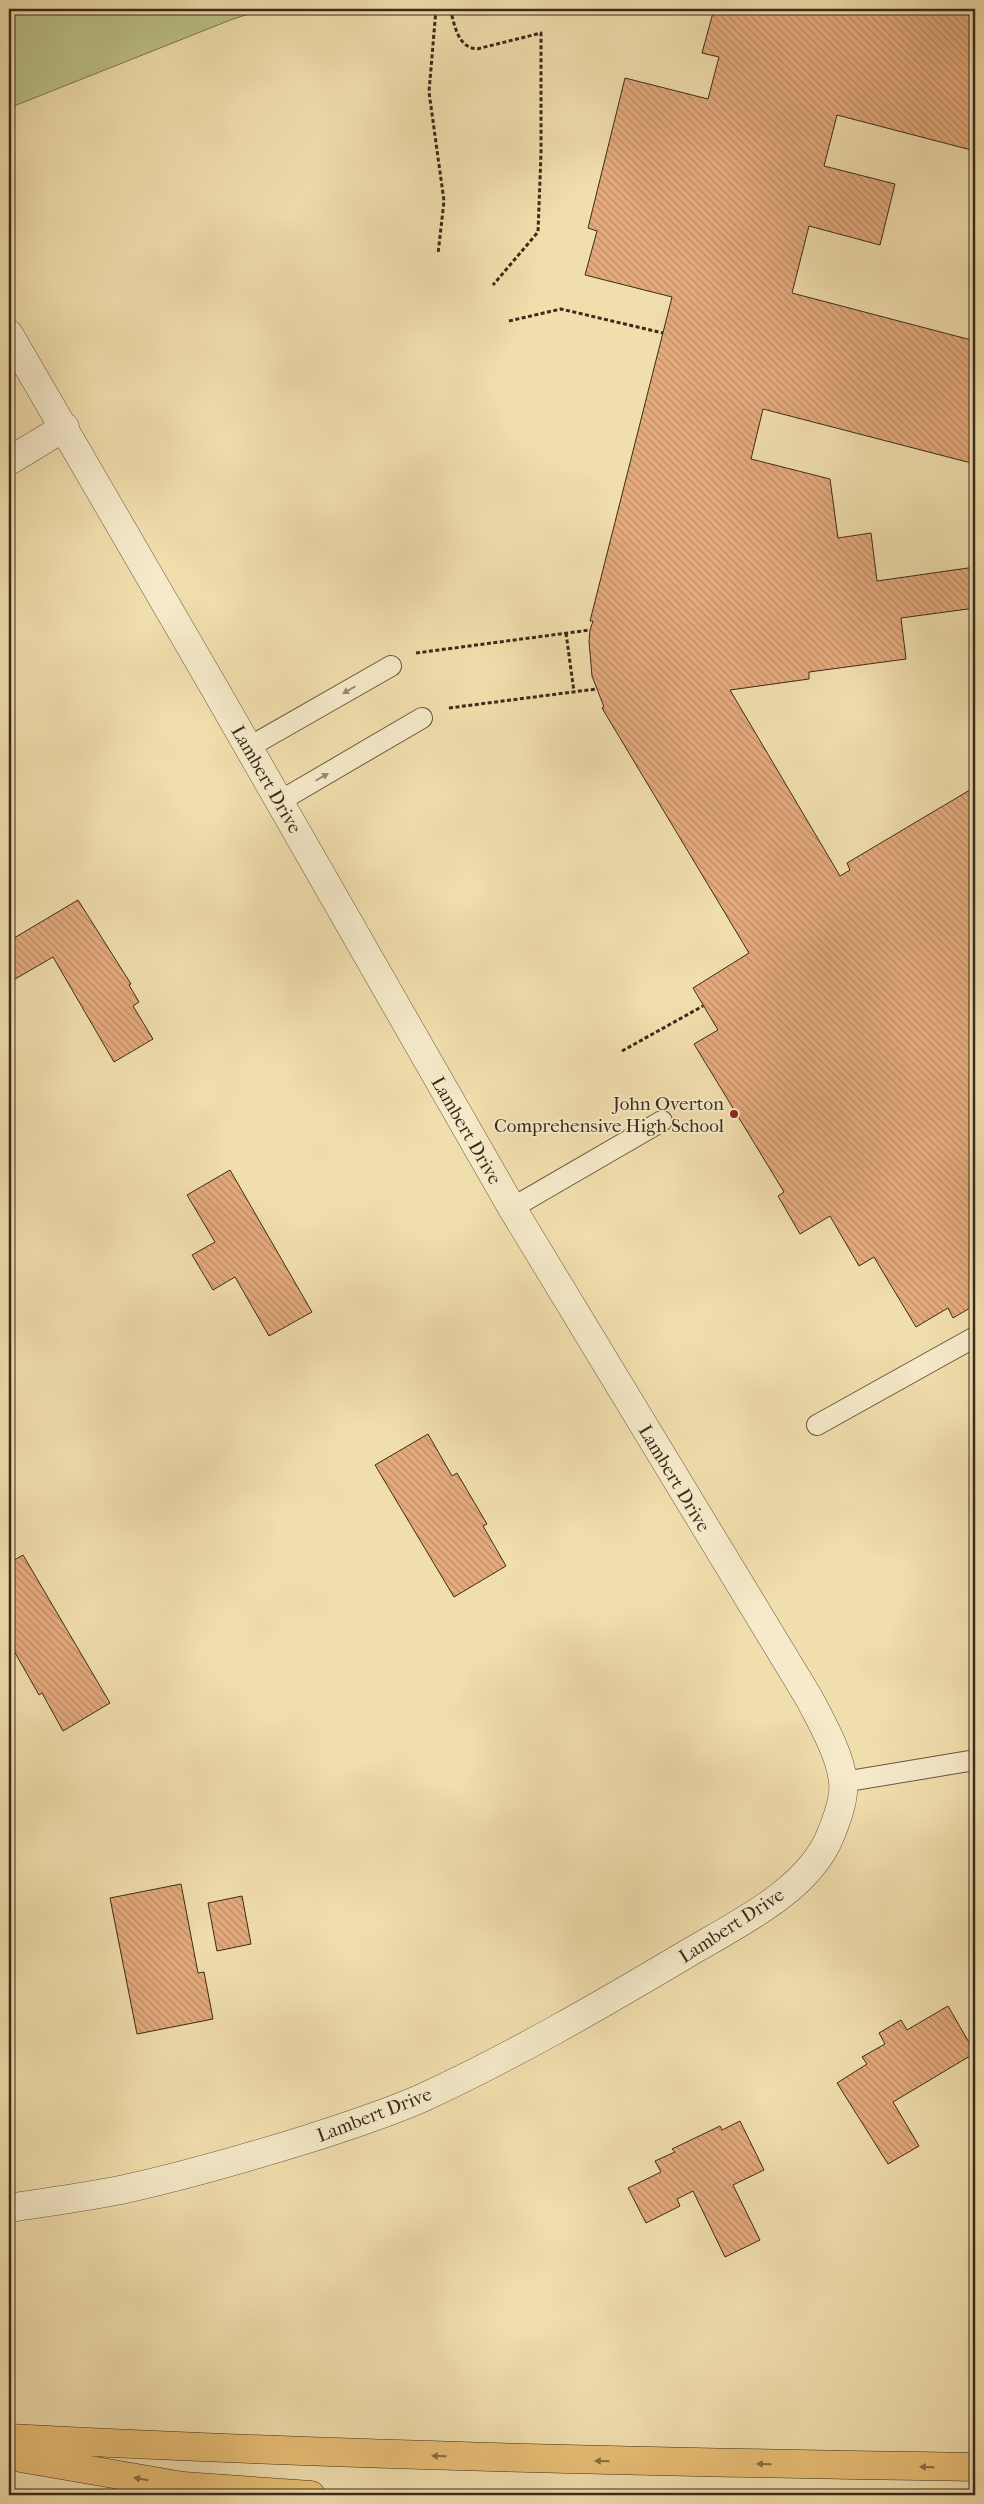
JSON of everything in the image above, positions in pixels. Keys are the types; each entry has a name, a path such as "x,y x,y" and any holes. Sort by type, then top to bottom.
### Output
{"highway":[{"path":"9,2438 214,2449 578,2460 975,2468"},
{"path":"9,2456 183,2486 311,2495"}],"street":[{"name":"Lambert Drive","path":"9,334 65,427 512,1208 809,1698 833,1749 844,1782 840,1808 823,1850 800,1877 778,1898 587,2013 488,2065 420,2099 360,2122 278,2148 192,2173 123,2190 9,2208"},
{"path":"9,461 65,427"}],"lane":[{"path":"249,747 391,666"},
{"path":"280,801 422,718"},
{"path":"512,1208 662,1120"},
{"path":"818,1425 975,1337"},
{"path":"844,1782 975,1760"}],"path":[{"path":"436,9 429,92 444,201 438,254"},
{"path":"450,9 459,39 470,48 477,49 541,33 541,153 538,232 493,285"},
{"path":"509,321 562,309 663,333"},
{"path":"414,653 590,630"},
{"path":"566,633 574,692"},
{"path":"448,708 596,689"},
{"path":"622,1051 703,1006"}],"green space":[{"path":"9,9 265,9 233,19 9,108"}],"building":[{"path":"714,9 975,9 975,151 837,115 824,166 895,184 880,245 809,226 792,293 975,341 975,464 763,409 751,459 830,479 838,538 871,533 877,581 975,567 975,608 901,618 906,659 809,672 809,679 730,690 840,876 850,870 847,863 975,787 975,1305 953,1318 948,1308 916,1327 874,1257 859,1266 830,1216 800,1234 778,1196 784,1192 694,1044 718,1030 693,988 749,953 602,708 604,707 592,676 589,641 593,621 590,621 672,297 585,275 597,231 588,228 625,78 708,99 719,57 702,53"},
{"path":"78,900 131,984 129,985 139,1002 133,1006 153,1039 114,1062 53,957 10,982 9,980 9,941"},
{"path":"230,1170 312,1312 269,1336 235,1277 213,1290 192,1255 215,1242 187,1195"},
{"path":"428,1434 452,1476 457,1473 487,1524 483,1526 506,1566 454,1597 375,1465"},
{"path":"23,1555 110,1703 63,1731 42,1693 39,1695 9,1642 9,1563"},
{"path":"181,1884 198,1973 204,1972 213,2019 137,2034 110,1898"},
{"path":"242,1896 251,1944 217,1951 208,1903"},
{"path":"948,2006 975,2053 893,2102 919,2146 888,2164 837,2083 867,2064 862,2057 885,2044 879,2033 901,2020 907,2030"},
{"path":"740,2121 764,2170 733,2185 760,2240 725,2257 693,2191 677,2199 680,2206 646,2223 628,2188 661,2172 655,2161 675,2152 672,2149 720,2126 722,2130"}],"place":[{"name":"John Overton Comprehensive High School","path":"734,1114"}]}
